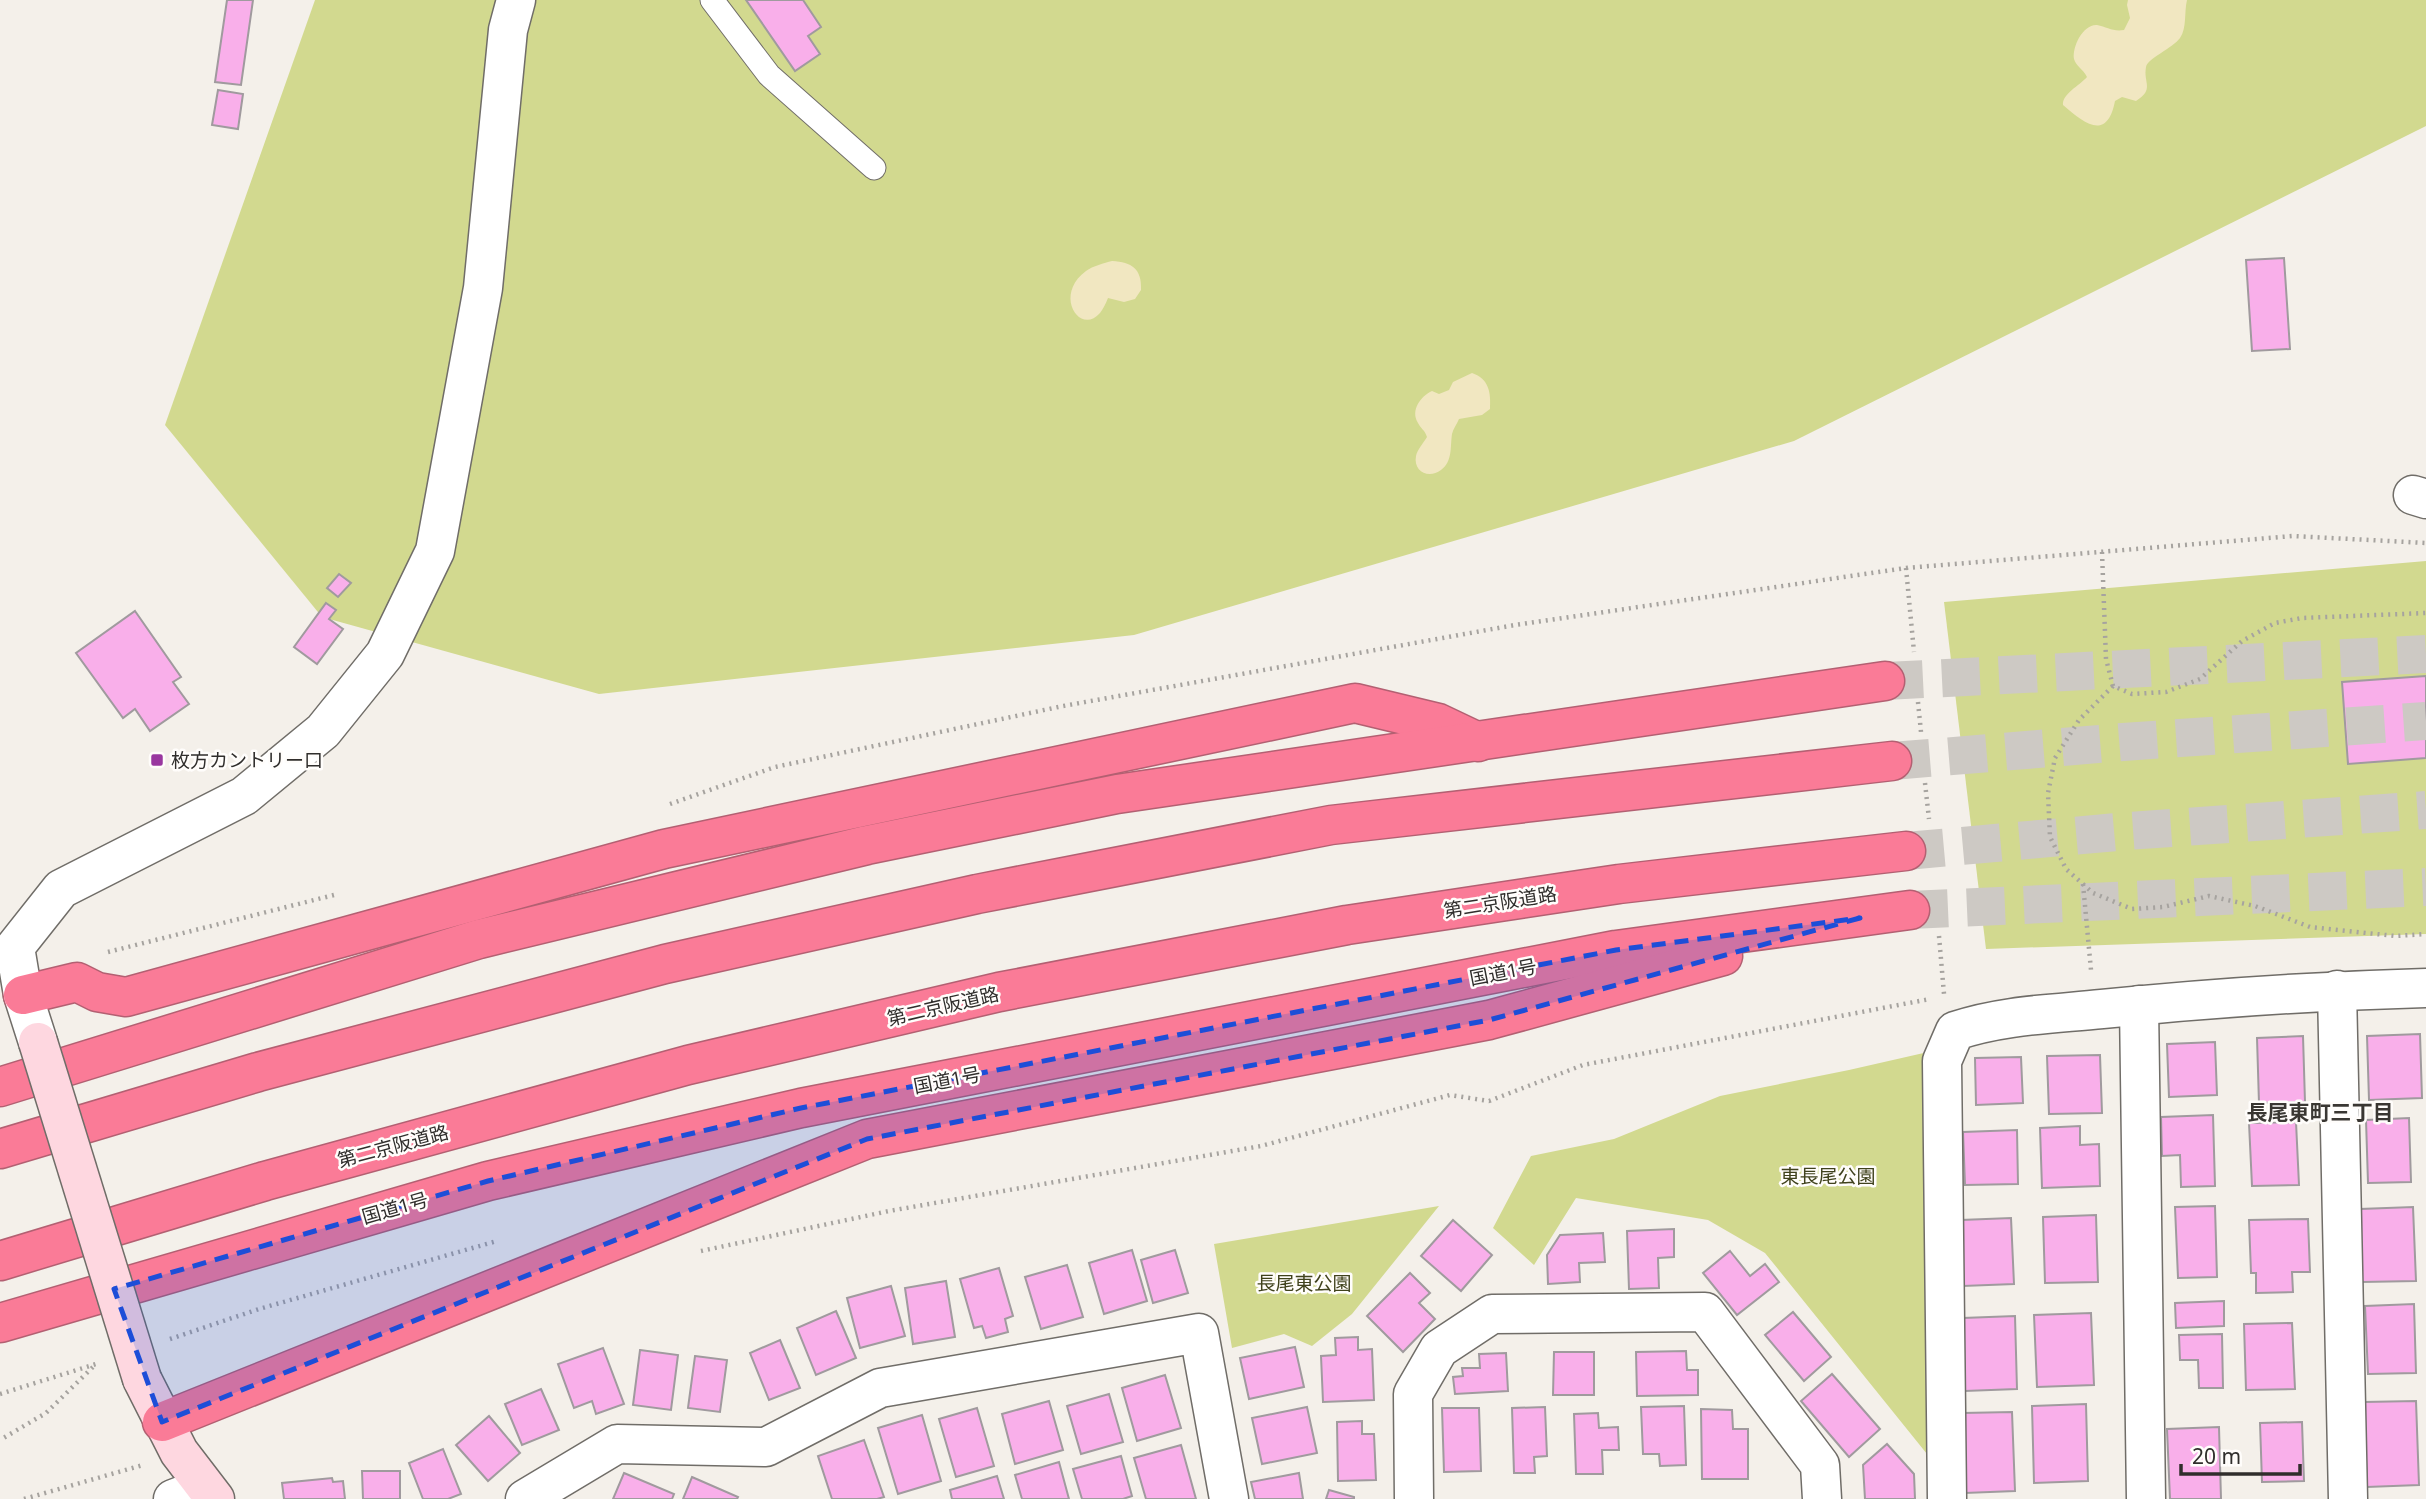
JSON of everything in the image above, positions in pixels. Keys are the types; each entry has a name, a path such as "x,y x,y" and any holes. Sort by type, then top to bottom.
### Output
{"highway":[{"path":"0,1087 479,939 867,845 1117,794 1906,680"},
{"path":"11,998 77,982 97,992 126,997 664,849 1355,703 1438,723 1478,742"},
{"path":"0,1149 258,1072 652,968 977,894 1331,825 1908,768"},
{"name":"第二京阪道路","path":"0,1261 265,1181 688,1065 999,992 1347,925 1918,841"},
{"path":"170,1437 867,1139 1489,1020 1860,918"},
{"name":"国道1号","path":"0,1323 488,1181 801,1108 1616,950 1860,918 1924,919"}],"street":[{"path":"198,1495 142,1379 38,1042 11,998 15,947 61,889 244,796 323,731 385,654 435,551 483,288 508,30 516,0"},
{"path":"1947,1499 1942,1061 1950,1014 1984,1021 2139,1005 2337,990 2426,988"},
{"path":"2337,990 2348,1499"},
{"path":"2139,1005 2146,1499"},
{"path":"1414,1499 1413,1394 1440,1349 1492,1314 1705,1312 1820,1465 1822,1499"},
{"path":"528,1498 617,1444 766,1447 880,1388 1199,1333 1229,1499"}],"lane":[{"path":"712,0 769,75 874,168"}],"path":[{"path":"2102,552 2106,659 2113,686"},
{"path":"1906,568 1906,680 1921,734"},
{"path":"2113,686 2132,694 2166,692 2200,679 2242,641 2275,623 2302,618 2426,612"},
{"path":"2113,686 2079,720 2055,758 2048,793 2050,837 2066,869 2093,893 2132,909 2163,907 2209,896 2255,906 2310,927 2395,936 2426,934"},
{"path":"1908,768 1918,841"},
{"path":"2083,884 2093,981"},
{"path":"701,1251 889,1211 1261,1146 1450,1095 1489,1101 1583,1065 1950,1014 1924,919"},
{"path":"159,1343 259,1309 506,1239"},
{"path":"0,1394 109,1360"},
{"path":"0,1440 46,1413 96,1364"},
{"path":"24,1499 170,1437"}],"highlighted area":[{"path":"1860,918 1489,1020 867,1139 162,1422 114,1289 488,1181 801,1108 1616,950"}],"green space":[{"path":"315,0 2426,0 2426,126 1794,441 1134,635 599,694 322,617 165,425"},
{"path":"2426,561 2426,934 1986,949 1944,602"},
{"name":"東長尾公園","path":"1928,1052 1927,1454 1765,1253 1708,1220 1576,1198 1534,1265 1493,1228 1531,1156 1614,1139 1720,1096"},
{"name":"長尾東公園","path":"1439,1206 1352,1314 1312,1346 1284,1334 1232,1348 1214,1244"}],"sand":[{"path":"2128,0 2187,0 2184,30 2177,42 2146,67 2147,89 2142,97 2136,101 2122,97 2115,101 2106,121 2101,125 2094,125 2079,118 2063,105 2068,94 2087,77 2074,59 2075,48 2083,32 2092,26 2124,30 2130,18"},
{"path":"1112,261 1130,265 1138,272 1141,290 1135,299 1124,302 1108,298 1100,313 1085,320 1073,310 1071,291 1086,271"},
{"path":"1472,373 1488,387 1490,409 1482,415 1459,419 1445,466 1436,473 1427,474 1419,470 1416,462 1419,449 1427,437 1416,418 1416,408 1428,393 1432,391 1439,394 1449,390 1453,382"}],"building":[{"path":"227,0 253,0 241,85 215,82"},
{"path":"746,0 803,0 821,27 808,36 820,54 795,71"},
{"path":"218,90 243,94 238,129 212,125"},
{"path":"2284,258 2290,349 2252,351 2246,260"},
{"path":"339,574 351,583 338,597 327,588"},
{"path":"326,603 336,610 329,619 343,629 317,664 294,647"},
{"path":"135,611 181,677 173,682 189,704 150,731 135,709 123,718 76,653"},
{"path":"2426,676 2426,758 2348,764 2342,682"},
{"path":"2420,1034 2422,1098 2369,1100 2367,1036"},
{"path":"2303,1036 2305,1102 2259,1103 2257,1038"},
{"path":"2215,1042 2217,1095 2169,1097 2167,1044"},
{"path":"2100,1055 2102,1113 2049,1114 2047,1056"},
{"path":"2021,1057 2023,1103 1976,1105 1975,1058"},
{"path":"2213,1115 2215,1186 2181,1187 2180,1155 2162,1156 2161,1117"},
{"path":"2409,1118 2411,1182 2368,1183 2366,1120"},
{"path":"2296,1122 2299,1185 2252,1186 2249,1123"},
{"path":"2080,1126 2080,1145 2099,1144 2100,1186 2042,1188 2040,1128"},
{"path":"2017,1130 2018,1184 1965,1185 1963,1132"},
{"path":"2215,1206 2217,1277 2178,1278 2175,1207"},
{"path":"2413,1207 2416,1281 2362,1282 2360,1209"},
{"path":"2096,1215 2098,1282 2045,1283 2043,1217"},
{"path":"2011,1218 2014,1284 1963,1286 1961,1220"},
{"path":"2308,1219 2310,1272 2292,1272 2293,1292 2256,1293 2256,1273 2251,1273 2249,1220"},
{"path":"1453,1220 1492,1255 1461,1291 1421,1256"},
{"path":"1674,1229 1674,1257 1658,1258 1659,1288 1629,1289 1627,1231"},
{"path":"1603,1233 1605,1262 1579,1263 1580,1282 1548,1284 1547,1255 1560,1235"},
{"path":"1132,1250 1147,1301 1104,1314 1089,1263"},
{"path":"1175,1250 1188,1293 1153,1303 1141,1260"},
{"path":"1730,1251 1750,1276 1765,1264 1779,1282 1737,1315 1703,1273"},
{"path":"1067,1265 1083,1317 1041,1329 1025,1277"},
{"path":"999,1268 1013,1316 1005,1319 1008,1332 986,1338 982,1326 974,1328 960,1279"},
{"path":"1410,1273 1430,1293 1419,1303 1435,1319 1403,1352 1367,1316"},
{"path":"946,1281 955,1337 913,1344 905,1288"},
{"path":"891,1286 905,1336 860,1348 847,1298"},
{"path":"2224,1301 2224,1326 2176,1328 2175,1303"},
{"path":"2414,1304 2416,1373 2368,1374 2365,1306"},
{"path":"836,1311 856,1358 816,1375 797,1328"},
{"path":"1793,1312 1831,1357 1804,1381 1765,1335"},
{"path":"2091,1313 2094,1385 2037,1387 2034,1315"},
{"path":"2015,1316 2017,1389 1965,1391 1963,1318"},
{"path":"2292,1323 2295,1389 2246,1390 2244,1324"},
{"path":"2222,1334 2223,1388 2199,1388 2198,1360 2180,1360 2179,1335"},
{"path":"1358,1337 1358,1350 1372,1349 1374,1400 1323,1402 1321,1356 1336,1355 1335,1338"},
{"path":"780,1340 800,1388 769,1400 750,1353"},
{"path":"1295,1347 1304,1387 1249,1399 1240,1358"},
{"path":"603,1348 624,1404 596,1414 592,1401 574,1408 558,1364"},
{"path":"640,1350 678,1355 671,1410 633,1405"},
{"path":"1686,1351 1687,1370 1698,1370 1698,1395 1637,1396 1636,1352"},
{"path":"1554,1352 1594,1352 1594,1395 1553,1395"},
{"path":"1506,1353 1508,1391 1455,1394 1453,1377 1463,1376 1462,1368 1480,1368 1479,1354"},
{"path":"695,1356 727,1360 720,1412 688,1408"},
{"path":"1832,1374 1880,1429 1849,1457 1801,1401"},
{"path":"1165,1375 1181,1428 1137,1441 1122,1388"},
{"path":"541,1389 559,1430 522,1445 505,1404"},
{"path":"1109,1394 1123,1442 1081,1454 1067,1406"},
{"path":"1049,1401 1063,1450 1015,1464 1002,1414"},
{"path":"2416,1401 2419,1485 2367,1487 2364,1402"},
{"path":"2086,1404 2088,1481 2034,1483 2032,1406"},
{"path":"1684,1406 1686,1465 1660,1466 1659,1454 1643,1454 1641,1407"},
{"path":"1307,1407 1317,1453 1262,1464 1252,1418"},
{"path":"1545,1407 1547,1456 1534,1457 1535,1473 1514,1473 1512,1408"},
{"path":"977,1408 994,1466 956,1477 939,1419"},
{"path":"1442,1408 1479,1408 1481,1471 1444,1472"},
{"path":"1701,1409 1732,1410 1733,1429 1748,1429 1748,1479 1702,1479"},
{"path":"2012,1412 2015,1491 1965,1493 1963,1413"},
{"path":"1598,1413 1599,1428 1618,1427 1619,1450 1602,1450 1603,1474 1576,1474 1574,1414"},
{"path":"922,1415 941,1481 898,1494 878,1428"},
{"path":"489,1416 520,1453 488,1481 456,1445"},
{"path":"1362,1421 1362,1434 1374,1434 1376,1480 1338,1481 1337,1422"},
{"path":"2302,1422 2304,1481 2262,1482 2260,1423"},
{"path":"2219,1427 2221,1499 2170,1499 2167,1429"},
{"path":"864,1440 884,1497 832,1499 818,1456"},
{"path":"1887,1444 1914,1474 1915,1499 1865,1499 1863,1465"},
{"path":"1181,1445 1196,1499 1146,1499 1134,1458"},
{"path":"443,1449 461,1494 448,1499 423,1499 409,1463"},
{"path":"1121,1456 1132,1496 1123,1499 1082,1499 1073,1469"},
{"path":"1059,1462 1069,1499 1022,1499 1015,1475"},
{"path":"362,1471 400,1471 400,1499 363,1499"},
{"path":"624,1473 674,1494 672,1499 613,1499"},
{"path":"1299,1473 1303,1499 1255,1499 1251,1482"},
{"path":"997,1476 1004,1499 952,1499 950,1490"},
{"path":"692,1477 738,1497 683,1499"},
{"path":"332,1478 333,1482 343,1481 345,1499 284,1499 282,1483"},
{"path":"1329,1490 1354,1497 1354,1499 1326,1499"}],"tunnel":[{"path":"1885,681 2426,654"},
{"path":"1892,761 2426,721"},
{"path":"1906,851 2128,831 2426,810"},
{"path":"1910,910 2426,887"}],"place":[{"name":"枚方カントリー口","path":"157,760"}],"district":[{"name":"長尾東町三丁目","path":"2320,1112"}]}
